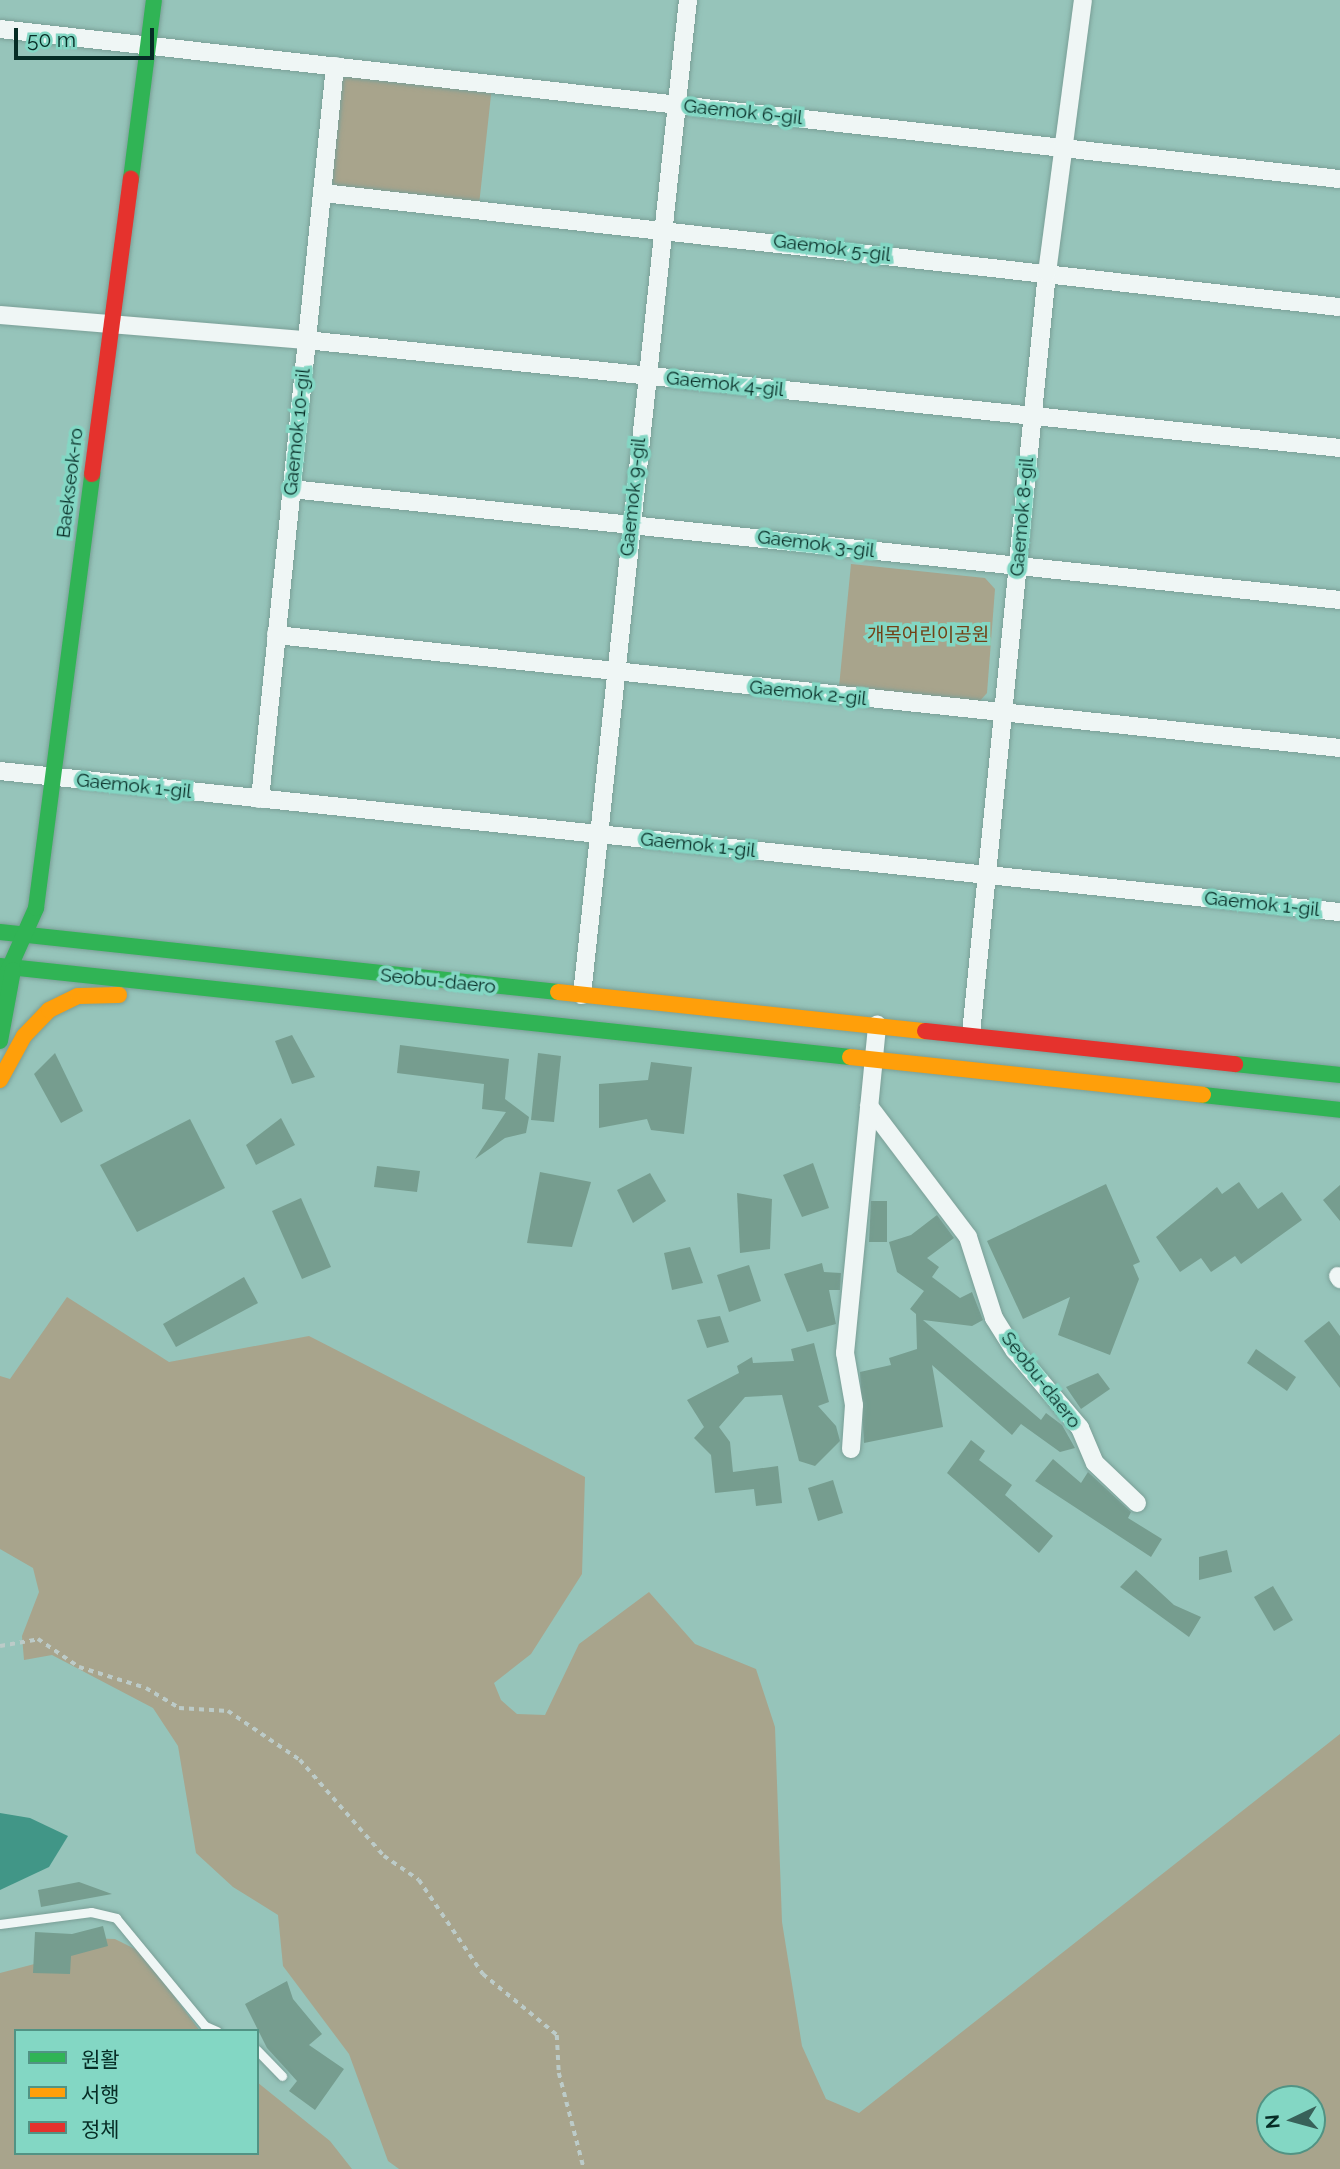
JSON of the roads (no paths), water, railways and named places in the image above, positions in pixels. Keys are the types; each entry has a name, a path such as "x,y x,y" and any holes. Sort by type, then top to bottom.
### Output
{"main road":[{"name":"Baekseok-ro","path":"0,989 7,967 28,935 57,777 110,327 155,0"},
{"name":"Seobu-daero","path":"0,932 1340,1075"},
{"name":"Baekseok-ro","path":"0,1041 7,967"},
{"name":"Seobu-daero","path":"7,967 162,988 1340,1110"},
{"path":"0,1080 24,1036 49,1010 78,996 162,988"}],"street":[{"name":"Gaemok 9-gil","path":"582,995 596,834 688,0"},
{"name":"Gaemok 8-gil","path":"971,1034 1007,712 1031,417 1083,0"},
{"name":"Gaemok 6-gil","path":"0,29 1340,179"},
{"name":"Gaemok 10-gil","path":"260,799 335,66"},
{"name":"Gaemok 5-gil","path":"323,193 1340,307"},
{"name":"Gaemok 4-gil","path":"0,315 110,327 306,340 1340,448"},
{"name":"Gaemok 3-gil","path":"291,489 630,522 1017,567 1340,600"},
{"name":"Gaemok 2-gil","path":"276,635 1340,748"},
{"name":"Gaemok 1-gil","path":"0,771 1340,912"},
{"path":"851,1449 853,1405 845,1353 877,1025"},
{"name":"Seobu-daero","path":"869,1106 968,1237 994,1318 1015,1351 1080,1428 1095,1463 1137,1503"}],"lane":[{"path":"0,1924 91,1912 116,1918 205,2026 212,2029"},
{"path":"259,2052 282,2076"}],"park label":[{"name":"개목어린이공원","path":"928,635"}]}
